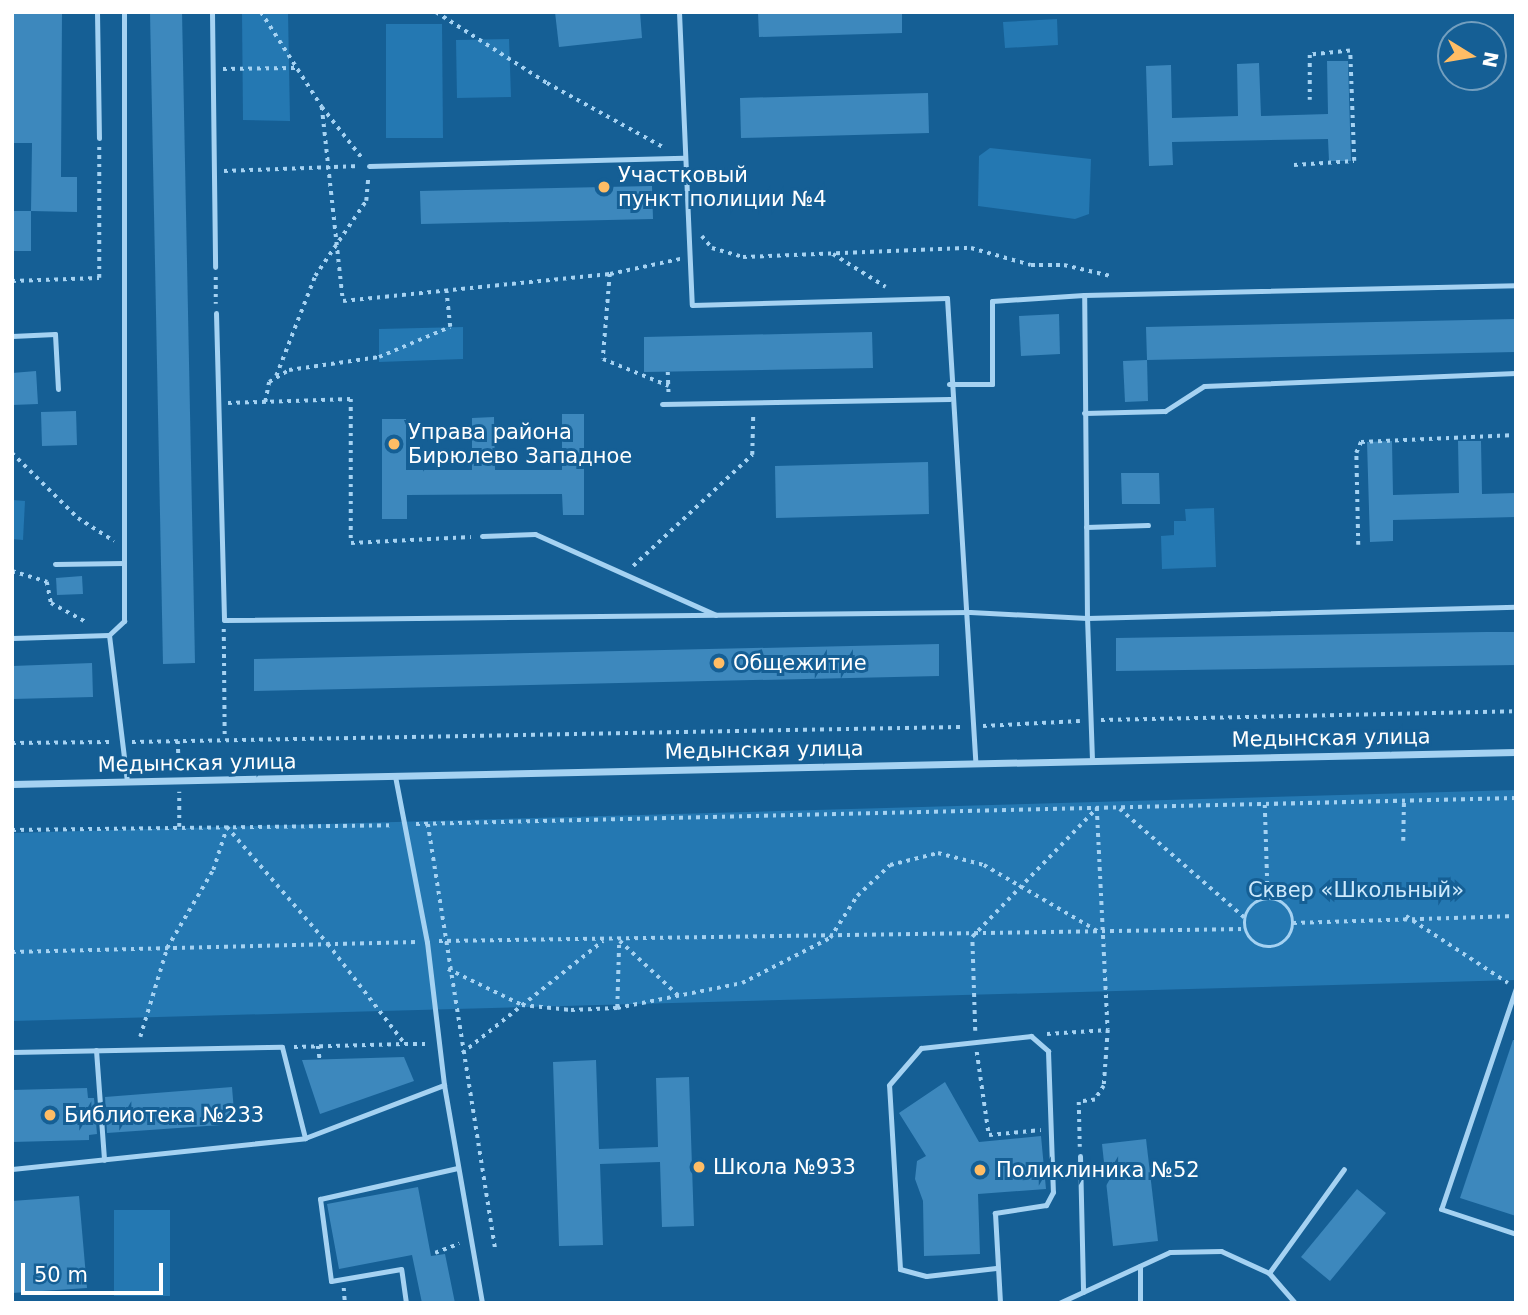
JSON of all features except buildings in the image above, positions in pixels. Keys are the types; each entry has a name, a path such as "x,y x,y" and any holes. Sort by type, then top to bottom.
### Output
{"street":[{"name":"Медынская улица","path":"12,784 1516,752"}],"lane":[{"path":"97,12 99,138"},
{"path":"12,638 109,635 124,621 124,12"},
{"path":"212,12 215,267"},
{"path":"679,12 684,158 689,170 692,304 947,298 950,399 970,612 975,762"},
{"path":"369,166 684,158"},
{"path":"949,384 992,384 992,301 1084,295 1516,285"},
{"path":"1084,295 1087,618 1092,760"},
{"path":"216,313 224,620 970,612 1087,618 1516,607"},
{"path":"12,336 55,334 58,389"},
{"path":"1084,413 1166,411 1204,386 1516,373"},
{"path":"662,404 950,399"},
{"path":"1086,527 1148,525"},
{"path":"482,536 535,534 719,616"},
{"path":"55,564 124,563"},
{"path":"109,635 127,782"},
{"path":"395,776 427,942 444,1085 482,1303"},
{"path":"1516,988 1441,1209 1516,1234"},
{"path":"996,1268 926,1276 900,1269 889,1085 922,1048 1031,1036 1048,1051 1054,1192 1046,1205 995,1213 1000,1303"},
{"path":"12,1052 282,1047 305,1138"},
{"path":"96,1050 104,1160"},
{"path":"12,1169 305,1138 444,1085"},
{"path":"1080,1156 1083,1292"},
{"path":"406,1303 401,1269 331,1281 320,1199 458,1168"},
{"path":"1269,1272 1344,1169"},
{"path":"1059,1303 1170,1252 1220,1251 1269,1272 1295,1303"},
{"path":"1140,1266 1140,1303"}],"path":[{"path":"261,12 322,107 369,166 366,201 315,276 276,376"},
{"path":"436,12 547,83 684,158"},
{"path":"1294,165 1354,161 1352,53 1310,55 1310,100"},
{"path":"213,69 295,68"},
{"path":"322,107 334,248 342,301 610,275 691,257"},
{"path":"12,281 99,278 99,138"},
{"path":"214,172 369,166"},
{"path":"699,231 712,248 743,257 971,248 1031,265 1064,265 1111,276"},
{"path":"831,253 906,299"},
{"path":"215,267 216,313"},
{"path":"610,275 603,359 669,386 668,372"},
{"path":"265,402 269,382 276,376 302,367 379,357 450,327 446,291"},
{"path":"218,404 351,399 351,543 482,536"},
{"path":"623,573 751,455 754,402"},
{"path":"1358,545 1356,453 1361,442 1516,435"},
{"path":"12,453 78,518 124,548"},
{"path":"12,571 47,582 51,603 109,635"},
{"path":"224,620 225,739 973,726 1090,720 1516,710"},
{"path":"12,830 406,825 1516,798"},
{"path":"1403,841 1404,802"},
{"path":"1265,805 1268,899"},
{"path":"1046,1142 1046,1130 989,1135 976,1042 972,936 1097,808"},
{"path":"1080,1156 1079,1102 1095,1100 1104,1086 1108,1030 1101,933 1097,808"},
{"path":"1118,808 1245,918"},
{"path":"428,824 443,941 495,1248"},
{"path":"226,827 328,944 405,1044"},
{"path":"136,1049 167,948 213,870 226,827"},
{"path":"448,969 522,1005 617,1007 742,984 830,938 875,877 911,856 962,856 1022,885 1101,933"},
{"path":"1268,899 1287,908 1293,923 1286,940 1276,946 1263,947 1245,929 1245,918 1258,901 1268,899"},
{"path":"1293,923 1406,916 1516,916"},
{"path":"1406,916 1516,988"},
{"path":"12,952 443,941 972,936 1245,929"},
{"path":"462,1053 604,940"},
{"path":"619,940 680,997"},
{"path":"617,1007 619,940"},
{"path":"1031,1036 1108,1030"},
{"path":"282,1047 439,1044"},
{"path":"318,1046 320,1060"},
{"path":"435,1253 471,1240"}],"green space":[{"path":"242,12 288,12 290,121 243,120"},
{"path":"1057,19 1058,45 1005,48 1003,22"},
{"path":"386,24 442,24 443,138 386,138"},
{"path":"509,39 511,97 457,98 456,40"},
{"path":"990,148 1091,159 1089,214 1075,219 978,206 979,156"},
{"path":"463,327 463,359 379,362 379,329"},
{"path":"12,500 25,501 23,540 12,539"},
{"path":"1214,508 1216,567 1162,569 1161,536 1174,535 1174,521 1186,521 1185,509"},
{"name":"Сквер «Школьный»","path":"1516,790 1516,980 12,1021 12,833"},
{"path":"114,1210 170,1210 170,1296 114,1296"}],"place":[{"name":"Участковый пункт полиции №4","path":"604,187"},
{"name":"Управа района Бирюлево Западное","path":"394,444"},
{"name":"Общежитие","path":"719,663"},
{"name":"Библиотека №233","path":"50,1115"},
{"name":"Школа №933","path":"699,1167"},
{"name":"Поликлиника №52","path":"980,1170"}]}
